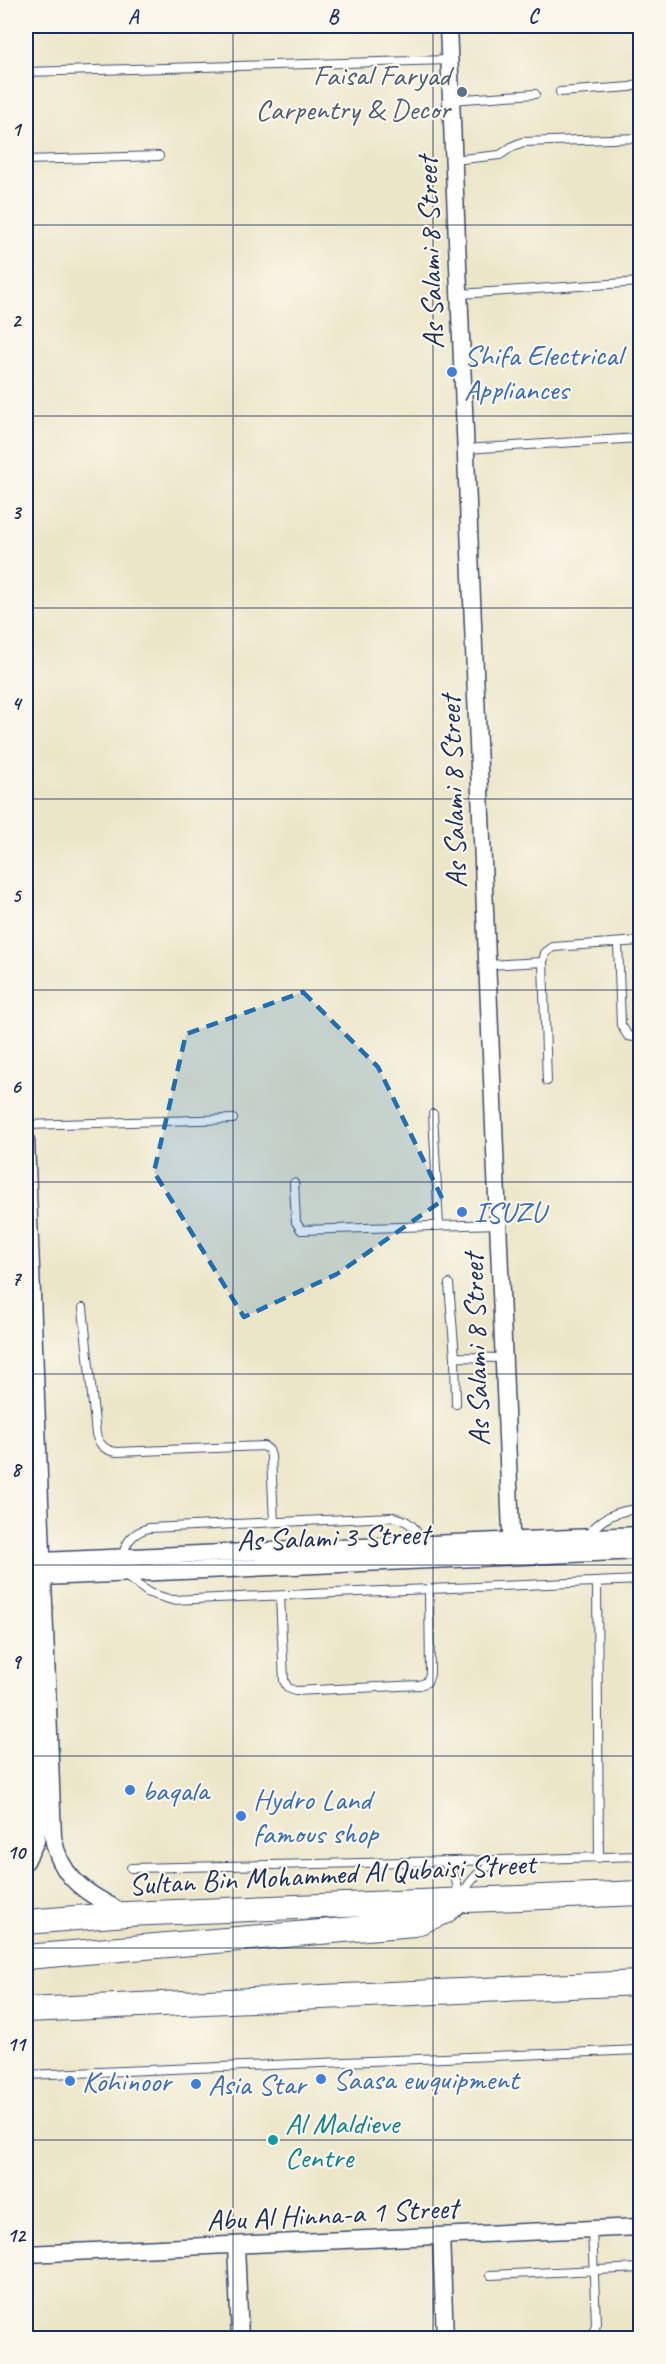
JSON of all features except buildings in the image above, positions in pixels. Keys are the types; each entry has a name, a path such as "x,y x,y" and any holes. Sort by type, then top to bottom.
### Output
{"main road":[{"name":"Sultan Bin Mohammed Al Qubaisi Street","path":"26,1922 126,1914 640,1893"},
{"path":"26,1957 414,1924 444,1912 460,1900"},
{"path":"26,2010 640,1983"}],"street":[{"name":"As Salami 8 Street","path":"448,26 512,1549"},
{"path":"26,1140 36,1569 38,1820 36,1841 26,1861"},
{"path":"26,1432 30,1437 31,1447 36,1569 55,1850 60,1862 75,1882 126,1914"},
{"path":"26,1505 36,1569"},
{"name":"As Salami 3 Street","path":"36,1569 512,1549 587,1537 640,1535"},
{"name":"As Salami 3 Street","path":"122,1565 421,1544 512,1549 640,1551"},
{"name":"Abu Al Hinna-a 1 Street","path":"26,2254 640,2228"},
{"path":"441,2236 445,2338"},
{"path":"236,2245 240,2338"}],"lane":[{"path":"26,72 449,60"},
{"path":"560,92 630,87 640,84"},
{"path":"451,100 535,94"},
{"path":"453,160 494,157 524,142 640,138"},
{"path":"26,160 159,156"},
{"path":"459,294 640,282"},
{"path":"465,449 639,438"},
{"path":"547,1081 543,963 545,953 553,947 640,941"},
{"path":"618,943 621,1025 628,1036 640,1038"},
{"path":"487,965 543,963"},
{"path":"433,1114 440,1226"},
{"path":"26,1125 233,1119"},
{"path":"294,1183 296,1221 301,1230 498,1224"},
{"path":"448,1284 455,1357 456,1404"},
{"path":"83,1308 96,1434 101,1445 105,1449 117,1452 264,1446 269,1450 271,1456 274,1522"},
{"path":"455,1357 503,1358"},
{"path":"587,1537 594,1526 612,1514 640,1509"},
{"path":"421,1544 417,1530 400,1518 274,1522 142,1530 130,1538 124,1549 122,1565 149,1593 172,1600 640,1580"},
{"path":"597,1582 599,1858"},
{"path":"280,1596 284,1681 288,1688 295,1691 420,1685 427,1682 430,1674 429,1589"},
{"path":"131,1868 640,1856"},
{"path":"460,1900 473,1877 487,1866 500,1860"},
{"path":"444,1862 456,1880 460,1900"},
{"path":"26,2075 640,2050"},
{"path":"589,2338 596,2323 592,2230"},
{"path":"490,2274 640,2268"}],"highlighted area":[{"path":"303,992 378,1067 443,1200 337,1274 244,1317 154,1172 186,1034"}],"place":[{"name":"Faisal Faryad Carpentry & Decor","path":"462,92"},
{"name":"Shifa Electrical Appliances","path":"452,372"},
{"name":"ISUZU","path":"462,1212"},
{"name":"baqala","path":"130,1790"},
{"name":"Hydro Land famous shop","path":"241,1816"},
{"name":"Saasa ewquipment","path":"321,2079"},
{"name":"Kohinoor","path":"70,2081"},
{"name":"Asia Star","path":"196,2084"},
{"name":"Al Maldieve Centre","path":"273,2140"}]}
